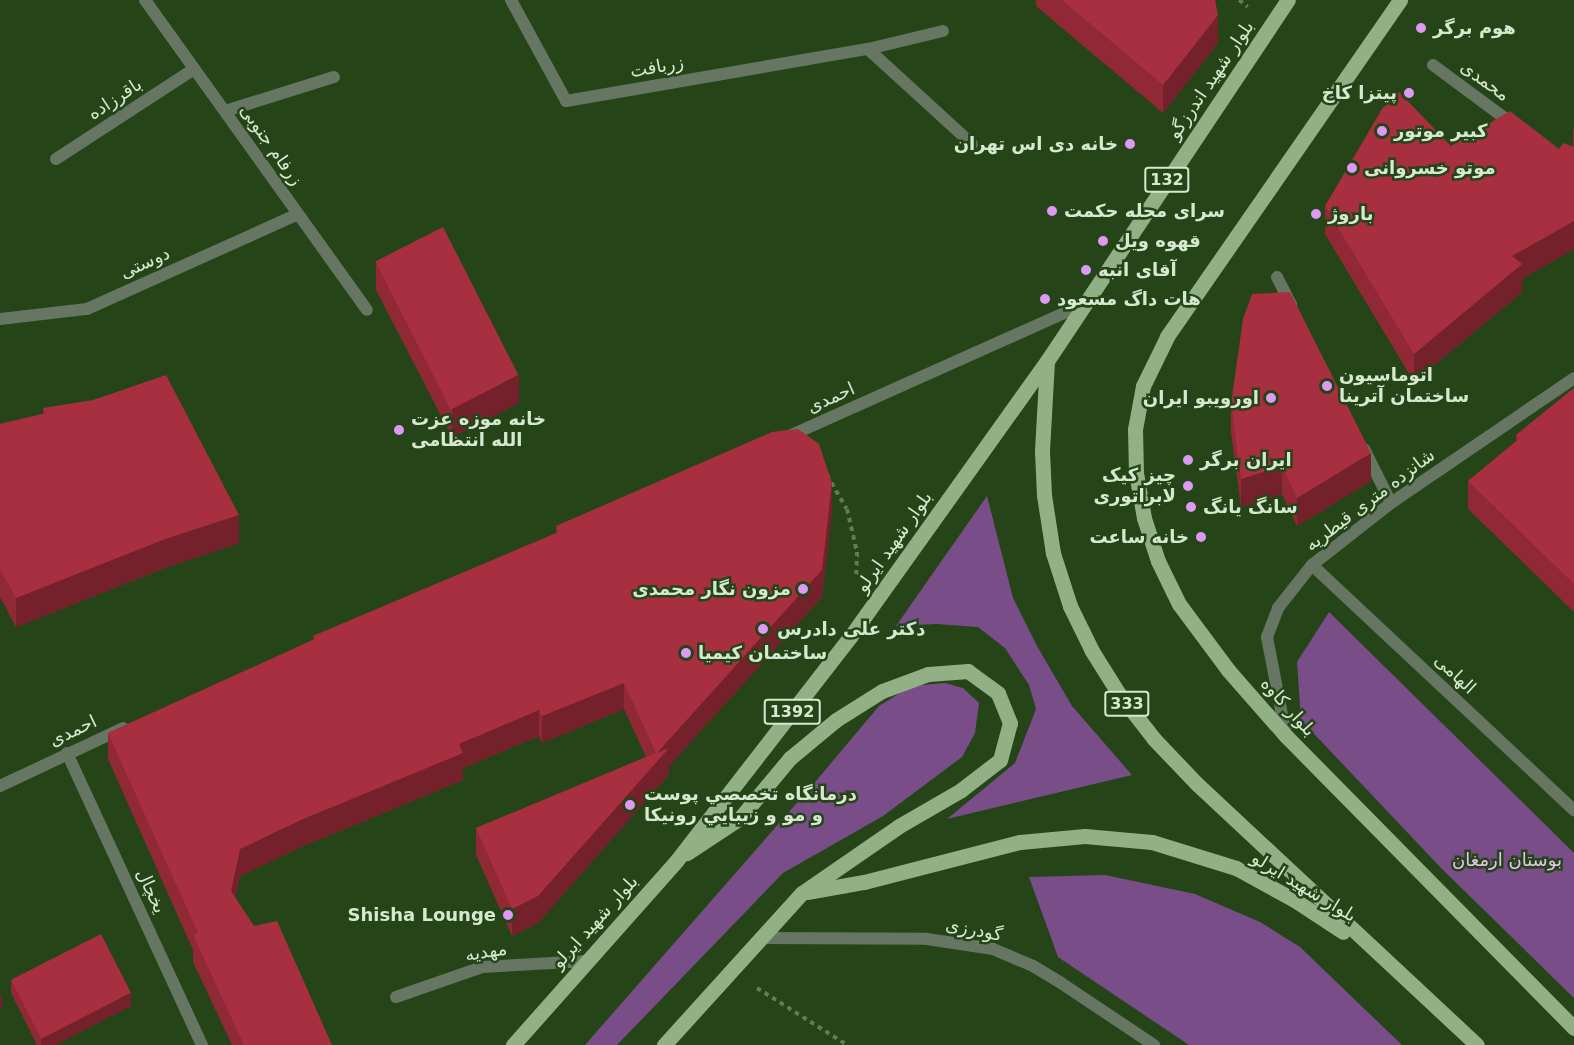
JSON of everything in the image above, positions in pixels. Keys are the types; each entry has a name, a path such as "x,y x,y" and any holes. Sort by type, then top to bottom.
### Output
{"main road":[{"name":"بلوار شهید اندرزگو","path":"1047,361 1288,0"},
{"name":"بلوار کاوه","path":"1400,0 1167,338 1143,386 1136,429 1136,473 1144,518 1158,561 1179,604 1228,669 1286,736 1574,1028"},
{"name":"بلوار شهید ایرلو","path":"513,1045 677,860 850,637 1047,361"},
{"name":"333","path":"1047,361 1044,495 1053,553 1070,606 1092,651 1119,694 1154,739 1196,783 1476,1045"},
{"path":"664,1045 802,893 899,826 961,790 1000,760 1010,723 998,693 968,671 928,674 882,690 836,720 790,758 740,818 677,860"},
{"name":"بلوار شهید ایرلو","path":"802,893 864,882 1020,842 1085,836 1152,842 1236,868 1296,901 1382,959"}],"street":[{"name":"زرفام جنوبی","path":"145,0 367,310"},
{"name":"زربافت","path":"511,0 566,101 868,49 943,31"},
{"path":"1272,24 1281,0"},
{"path":"868,49 972,144"},
{"name":"محمدی","path":"1433,65 1527,134"},
{"name":"باقرزاده","path":"56,159 194,69"},
{"path":"225,111 334,77"},
{"name":"دوستی","path":"0,319 87,309 298,214"},
{"path":"1277,277 1298,318"},
{"name":"احمدی","path":"777,441 1085,304"},
{"name":"شانزده متری قیطریه","path":"1286,736 1267,637 1278,608 1312,565 1391,503 1574,378"},
{"path":"1360,441 1391,503"},
{"name":"الهامی","path":"1312,565 1574,810"},
{"name":"احمدی","path":"0,786 132,723"},
{"name":"یخچال","path":"68,753 202,1045"},
{"name":"گودرزی","path":"761,938 927,939 993,949 1033,966 1154,1045"},
{"name":"مهدیه","path":"396,997 482,967 587,962"}],"path":[{"path":"826,473 847,509 857,552 856,584"},
{"path":"731,971 847,1045"}],"green space":[{"path":"987,496 1013,598 1037,646 1072,706 1132,775 947,819 1015,763 1036,709 1029,685 1005,648 978,627 936,624 896,626"},
{"name":"بوستان ارمغان","path":"1329,612 1574,853 1574,998 1442,869 1301,720 1297,662"},
{"path":"945,683 963,688 979,703 975,733 962,757 883,816 783,873 617,1045 585,1045 879,706 911,686"},
{"path":"1105,875 1195,894 1260,922 1300,947 1402,1045 1189,1045 1058,957 1029,877"}],"building":[{"path":"1062,0 1215,0 1218,15 1163,85"},
{"path":"1399,92 1451,146 1510,111 1559,149 1563,143 1574,147 1574,221 1512,256 1522,264 1414,354 1325,206 1382,109"},
{"path":"443,227 518,375 451,409 375,262"},
{"path":"1290,292 1371,453 1297,498 1282,466 1241,479 1231,404 1243,319 1252,294"},
{"path":"166,375 239,515 165,539 16,598 0,569 0,424 46,413 43,408 93,400"},
{"path":"1574,388 1574,584 1468,481 1519,439 1516,435"},
{"path":"798,429 819,444 832,483 822,570 657,753 669,748 538,896 512,909 476,828 656,753 624,683 542,716 539,710 459,744 463,753 301,820 240,849 231,891 254,926 277,921 332,1045 244,1045 193,935 198,933 108,733 315,639 313,636 559,532 556,526 772,432"},
{"path":"101,934 131,993 41,1039 11,980"}],"place":[{"name":"هوم برگر","path":"1421,28"},
{"name":"پیتزا کاخ","path":"1409,93"},
{"name":"کبیر موتور","path":"1382,131"},
{"name":"خانه دی اس تهران","path":"1130,144"},
{"name":"موتو خسروانی","path":"1352,168"},
{"name":"سرای محله حکمت","path":"1052,211"},
{"name":"باروژ","path":"1316,214"},
{"name":"قهوه ویل","path":"1103,241"},
{"name":"آقای انبه","path":"1086,270"},
{"name":"هات داگ مسعود","path":"1045,299"},
{"name":"اتوماسیون ساختمان آترینا","path":"1327,386"},
{"name":"اورویبو ایران","path":"1271,398"},
{"name":"خانه موزه عزت الله انتظامی","path":"399,430"},
{"name":"ایران برگر","path":"1188,460"},
{"name":"چیز کیک لابراتوری","path":"1188,486"},
{"name":"سانگ یانگ","path":"1191,507"},
{"name":"خانه ساعت","path":"1201,537"},
{"name":"مزون نگار محمدی","path":"803,589"},
{"name":"دکتر علی دادرس","path":"763,629"},
{"name":"ساختمان کیمیا","path":"686,653"},
{"name":"درمانگاه تخصصي پوست و مو و زيبايي رونيكا","path":"630,805"},
{"name":"Shisha Lounge","path":"508,915"}]}
